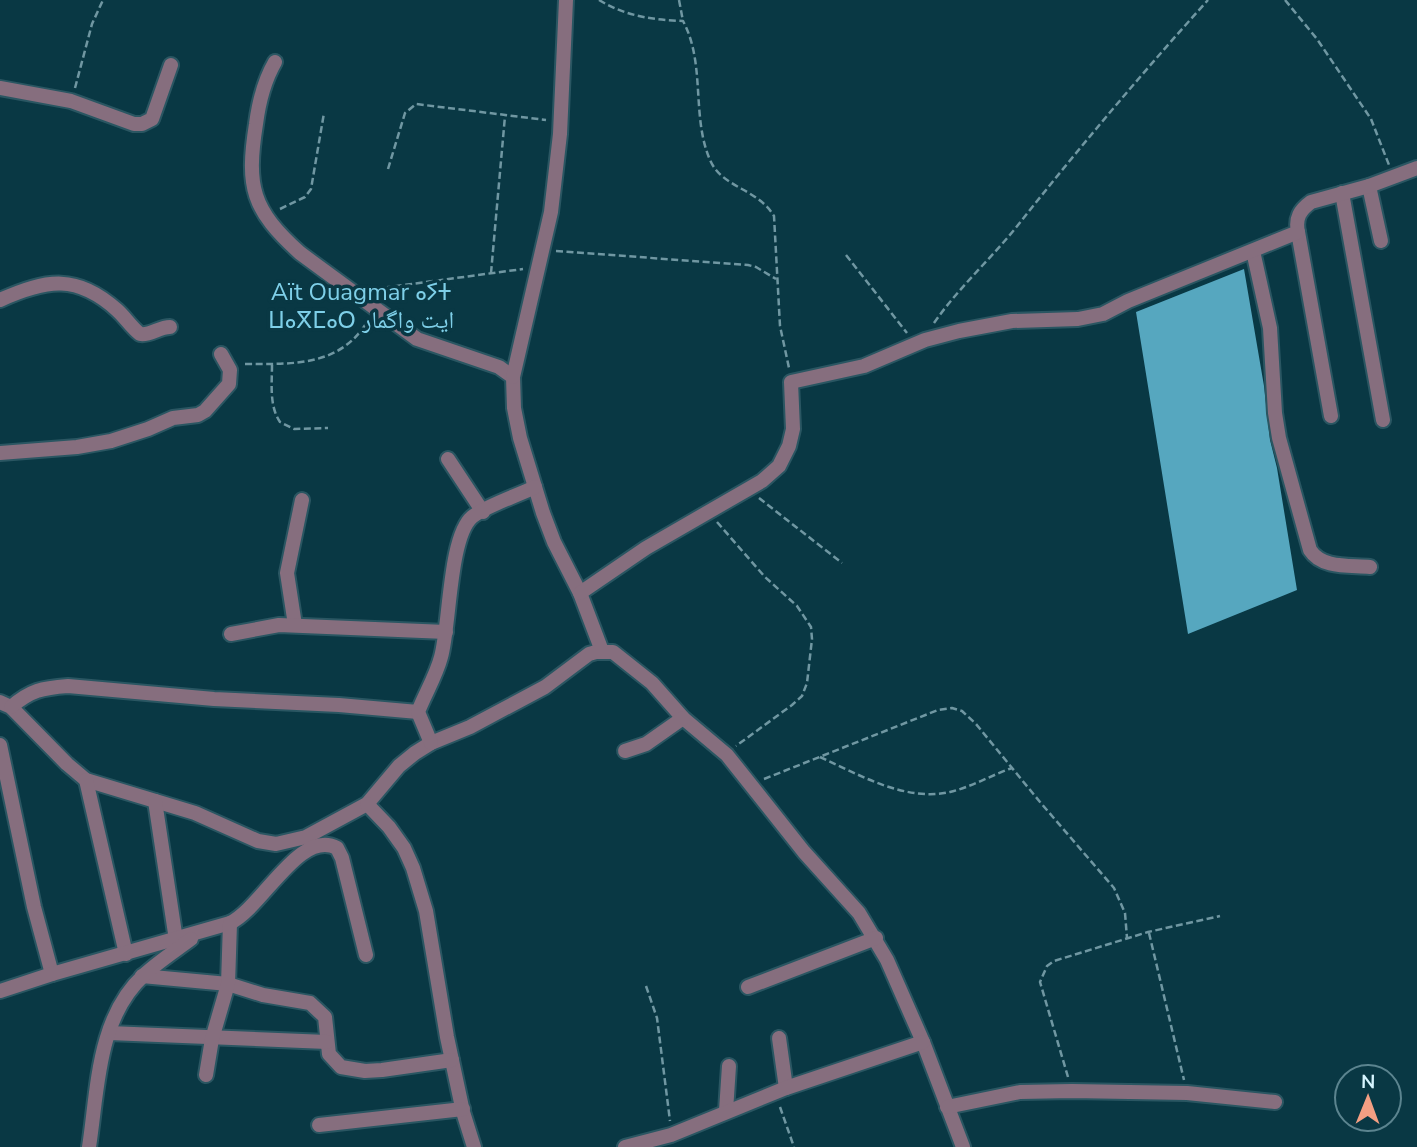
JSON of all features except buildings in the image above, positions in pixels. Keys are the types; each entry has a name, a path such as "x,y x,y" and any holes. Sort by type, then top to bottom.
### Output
{"street":[{"path":"566,0 560,122 551,212 513,377 514,408 520,438 554,542 580,593 602,651"},
{"path":"275,62 267,76 259,102 250,174 255,197 264,215 300,253 417,339 499,367 513,377"},
{"path":"0,88 71,102 134,124 142,124 152,119 171,65"},
{"path":"1331,416 1297,218 1311,202 1369,186 1417,168"},
{"path":"1369,186 1381,241"},
{"path":"1342,193 1383,420"},
{"path":"580,593 646,548 748,489 779,466 789,446 793,420 791,382 864,366 920,342 988,325 1012,321 1078,319 1103,314 1128,301 1298,232"},
{"path":"1253,251 1270,328 1279,438 1310,550 1319,560 1327,563 1370,567"},
{"path":"0,300 38,286 70,283 98,294 124,315 138,333 146,334 161,327 170,327"},
{"path":"0,453 78,447 111,441 173,418 198,415 205,411 229,384 231,376 224,359"},
{"path":"448,459 483,512"},
{"path":"431,743 418,712 440,660 458,542 462,532 472,517 535,487"},
{"path":"295,625 288,573 302,500"},
{"path":"231,634 267,626 295,625 446,632"},
{"path":"418,712 351,705 214,699 68,686 49,687 29,693 6,705 86,780 195,813 258,841 276,844 306,837 367,804 399,766 431,743 470,727 545,687 582,658 602,651 613,652 624,658 652,683 683,718 727,755 804,852 859,913 876,938 923,1042 963,1147"},
{"path":"625,751 646,744 683,718"},
{"path":"0,744 34,907 52,974"},
{"path":"86,780 126,954"},
{"path":"155,801 176,940"},
{"path":"367,804 404,848 426,911 452,1060 474,1147"},
{"path":"0,991 230,923 251,908 291,862 313,847 329,844 337,848 342,858 366,955"},
{"path":"206,1075 212,1039 228,984 230,923"},
{"path":"89,1147 95,1090 120,1007 142,976 201,931"},
{"path":"748,987 876,938"},
{"path":"142,976 228,984 263,995 310,1003 325,1017 327,1042 333,1060 341,1067 352,1070 382,1070 452,1060"},
{"path":"110,1033 327,1042"},
{"path":"779,1038 780,1091"},
{"path":"625,1147 655,1143 726,1111 923,1042"},
{"path":"726,1111 729,1066"},
{"path":"947,1107 1020,1092 1072,1091 1187,1093 1275,1102"},
{"path":"319,1125 463,1109"}],"path":[{"path":"71,102 92,24 103,0"},
{"path":"599,0 629,15 683,21"},
{"path":"679,0 683,21 694,47 703,132 710,159 722,177 754,194 768,206 774,216 780,326 791,382"},
{"path":"846,254 920,342 967,281 1016,228 1080,145 1208,0"},
{"path":"1285,0 1317,38 1371,119 1394,177"},
{"path":"388,169 405,113 416,104 560,122"},
{"path":"264,215 305,197 311,189 324,113"},
{"path":"491,273 505,115"},
{"path":"542,250 748,265 777,280"},
{"path":"353,292 538,267"},
{"path":"224,359 272,364 318,359 339,351 360,334 375,308"},
{"path":"272,364 272,394 280,422 295,429 328,428"},
{"path":"748,489 842,563"},
{"path":"708,513 765,577 797,606 811,627 812,639 807,683 802,695 727,755"},
{"path":"751,784 939,710 952,708 962,711 976,723 1115,888 1125,912 1127,938"},
{"path":"820,757 871,781 914,793 950,792 1012,768"},
{"path":"1072,1091 1040,982 1047,966 1054,961 1127,938 1220,916"},
{"path":"1148,932 1187,1093"},
{"path":"646,986 657,1018 671,1135"},
{"path":"780,1091 794,1147"}],"district":[{"name":"Aït Ouagmar ⴰⵢⵜ ⵡⴰⴳⵎⴰⵔ ايت واگمار","path":"361,306"}]}
